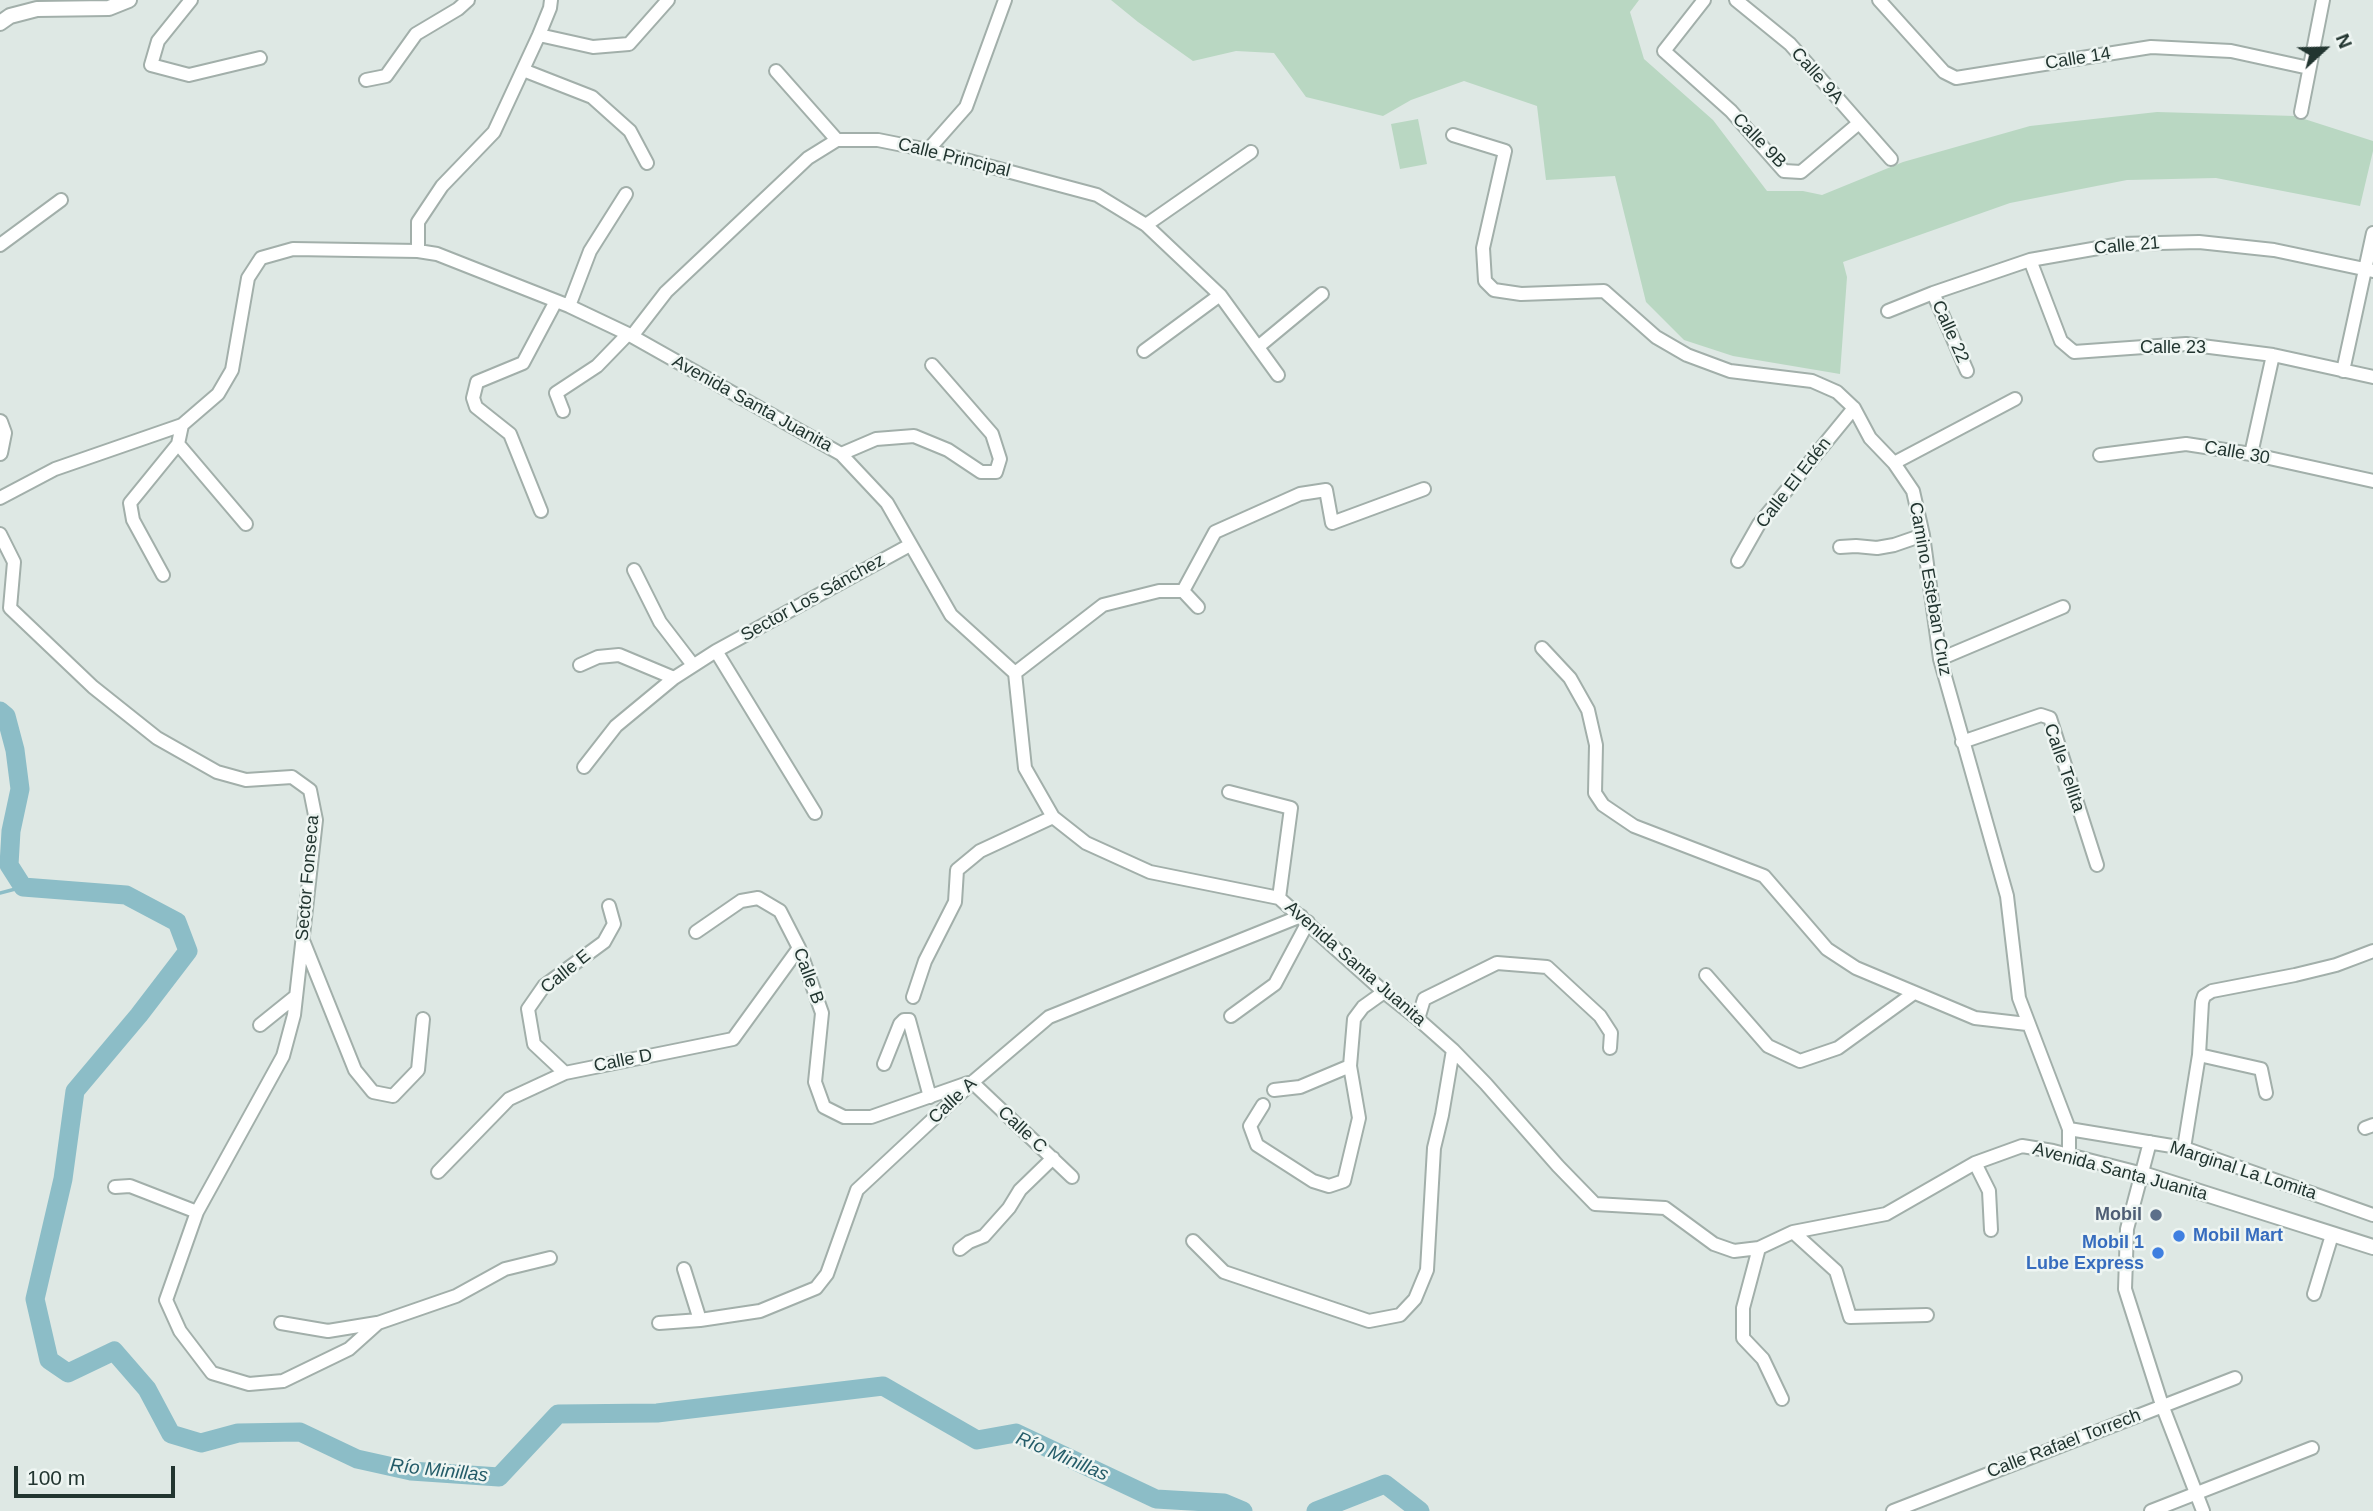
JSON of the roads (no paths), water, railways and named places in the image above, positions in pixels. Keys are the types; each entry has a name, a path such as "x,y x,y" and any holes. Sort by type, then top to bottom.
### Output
{"street":[{"path":"0,33 5,19 37,9 109,8 129,0"},
{"path":"191,0 158,41 151,65 189,75 260,58"},
{"path":"366,80 386,76 416,34 468,0"},
{"path":"418,251 418,222 442,186 494,132 539,35 551,0"},
{"path":"539,35 593,47 629,44 668,0"},
{"path":"928,150 966,107 1005,0"},
{"name":"Calle 9B","path":"1704,0 1664,51 1731,111 1784,171 1801,172 1859,123"},
{"name":"Calle 9A","path":"1736,0 1790,44 1891,159"},
{"name":"Calle 14","path":"1879,0 1944,72 1956,78 2151,47 2231,51 2309,68"},
{"path":"2301,112 2323,0"},
{"path":"523,70 592,97 630,131 646,163"},
{"path":"563,411 556,393 597,366 630,335 666,292 808,158 837,140 776,71"},
{"name":"Camino Esteban Cruz","path":"1453,135 1504,151 1483,248 1485,281 1494,290 1521,294 1604,291 1656,337 1688,355 1730,371 1812,381 1838,392 1854,408 1870,438 1894,463 1913,491 1923,535 1940,659 2007,896 2019,998 2069,1129 2069,1155"},
{"name":"Calle Principal","path":"837,140 878,140 928,150 1097,195 1146,225 1220,296 1278,374"},
{"path":"1146,225 1251,152"},
{"path":"569,306 590,251 626,194"},
{"path":"0,246 61,200"},
{"path":"2343,370 2369,270 2373,233"},
{"name":"Calle 21","path":"1888,311 2030,260 2121,244 2199,242 2274,250 2369,270"},
{"name":"Avenida Santa Juanita","path":"0,498 55,469 182,425 218,394 232,370 248,278 261,258 293,249 418,251 437,254 569,306 630,335 841,454 887,503 951,615 1015,673 1025,768 1053,817 1086,843 1150,872 1279,898 1453,1050 1595,1204 1665,1208 1714,1244 1734,1251 1759,1248 1793,1232 1886,1214 1975,1163 2022,1146 2143,1174 2373,1247"},
{"name":"Calle 23","path":"2030,260 2061,341 2074,352 2186,344 2273,355 2373,377"},
{"name":"Calle 22","path":"1933,293 1967,371"},
{"path":"1258,347 1322,294"},
{"path":"1144,351 1220,296"},
{"path":"541,511 510,434 476,407 472,398 477,382 523,363 556,301"},
{"path":"2251,454 2273,355"},
{"path":"841,454 876,439 914,436 948,450 981,472 996,472 1000,459 992,434 932,365"},
{"path":"1894,463 2015,399"},
{"name":"Calle El Edén","path":"1738,561 1759,524 1854,408"},
{"path":"0,422 4,433 0,453"},
{"path":"163,575 133,520 131,503 178,444 182,425"},
{"path":"178,444 246,524"},
{"name":"Calle 30","path":"2100,455 2186,444 2251,454 2373,481"},
{"path":"1183,591 1215,532 1300,494 1326,490 1332,523 1424,489"},
{"name":"Sector Fonseca","path":"0,534 14,562 10,608 93,687 157,738 217,772 246,780 292,777 310,790 316,820 294,1015 283,1055 197,1212 166,1300 180,1331 212,1373 249,1384 283,1381 349,1349 378,1323"},
{"path":"1840,547 1877,548 1923,535"},
{"name":"Sector Los Sánchez","path":"584,767 616,726 674,678 716,651 910,545"},
{"path":"634,570 660,622 693,666"},
{"path":"1015,673 1103,605 1159,591 1183,591 1198,607"},
{"path":"1940,659 2063,607"},
{"path":"1542,648 1570,678 1588,710 1596,745 1595,793 1603,806 1634,826 1764,876 1827,949 1856,968 1975,1018 2027,1024"},
{"path":"716,651 815,813"},
{"path":"580,665 598,657 619,655 674,678"},
{"name":"Calle Tellita","path":"1962,742 2041,715 2050,718 2097,865"},
{"path":"1229,792 1291,808 1279,898"},
{"path":"913,997 925,961 955,902 957,870 980,851 1053,817"},
{"name":"Calle B","path":"696,932 741,901 758,898 780,911 799,948 822,1013 815,1082 824,1107 844,1117 871,1118 974,1082"},
{"name":"Calle E","path":"565,1073 534,1044 528,1009 544,986 604,942 614,924 609,906"},
{"path":"1231,1016 1275,984 1305,919"},
{"name":"Calle A","path":"659,1323 700,1321 760,1311 816,1288 827,1274 857,1190 1049,1017 1305,919"},
{"path":"303,940 355,1070 373,1093 393,1096 418,1070 423,1018"},
{"name":"Calle D","path":"438,1172 509,1100 565,1073 733,1039 799,948"},
{"path":"2184,1148 2199,1055 2202,1002 2207,993 2336,965 2373,951"},
{"path":"1418,1019 1424,999 1497,963 1547,967 1600,1016 1611,1033 1610,1048"},
{"path":"1706,975 1768,1046 1800,1061 1838,1048 1913,993"},
{"path":"1263,1105 1250,1126 1257,1144 1313,1181 1329,1186 1344,1181 1359,1118 1350,1066 1354,1019 1363,1007 1384,992"},
{"path":"260,1025 296,996"},
{"path":"884,1064 900,1024 908,1020 930,1097"},
{"path":"1193,1241 1224,1272 1369,1321 1400,1315 1415,1299 1427,1270 1434,1148 1453,1050"},
{"path":"2199,1055 2261,1069 2266,1093"},
{"path":"1274,1090 1300,1087 1350,1066"},
{"name":"Calle C","path":"974,1082 1072,1177"},
{"name":"Marginal La Lomita","path":"2069,1129 2184,1148 2373,1215"},
{"path":"2150,1142 2127,1229 2125,1289 2162,1405 2203,1511"},
{"path":"960,1249 984,1236 1009,1208 1020,1190 1053,1158"},
{"path":"1975,1163 1989,1191 1992,1230"},
{"path":"115,1187 130,1186 197,1212"},
{"path":"1793,1232 1836,1271 1850,1317 1927,1315"},
{"path":"2314,1294 2332,1235"},
{"path":"1759,1248 1743,1308 1744,1338 1763,1359 1782,1399"},
{"path":"281,1323 328,1331 378,1323 456,1296 505,1269 550,1258"},
{"path":"684,1269 700,1321"},
{"name":"Calle Rafael Torrech","path":"1893,1511 2235,1378"},
{"path":"2151,1511 2312,1448"}],"waterway":[{"name":"Río Minillas","path":"0,711 6,716 15,750 20,789 11,831 9,865 23,887 126,895 177,922 188,951 75,1091 63,1179 35,1299 49,1360 68,1373 114,1351 147,1389 171,1434 201,1443 238,1433 300,1432 357,1459 411,1471 499,1477 558,1414 657,1413 883,1386 977,1440 1016,1433 1156,1499 1224,1503 1243,1511"},
{"path":"0,893 23,887"},
{"name":"Río Minillas","path":"1316,1511 1385,1484 1420,1511"}],"place":[{"name":"Mobil","path":"2156,1215"},
{"name":"Mobil Mart","path":"2179,1236"},
{"name":"Mobil 1 Lube Express","path":"2158,1253"}]}
